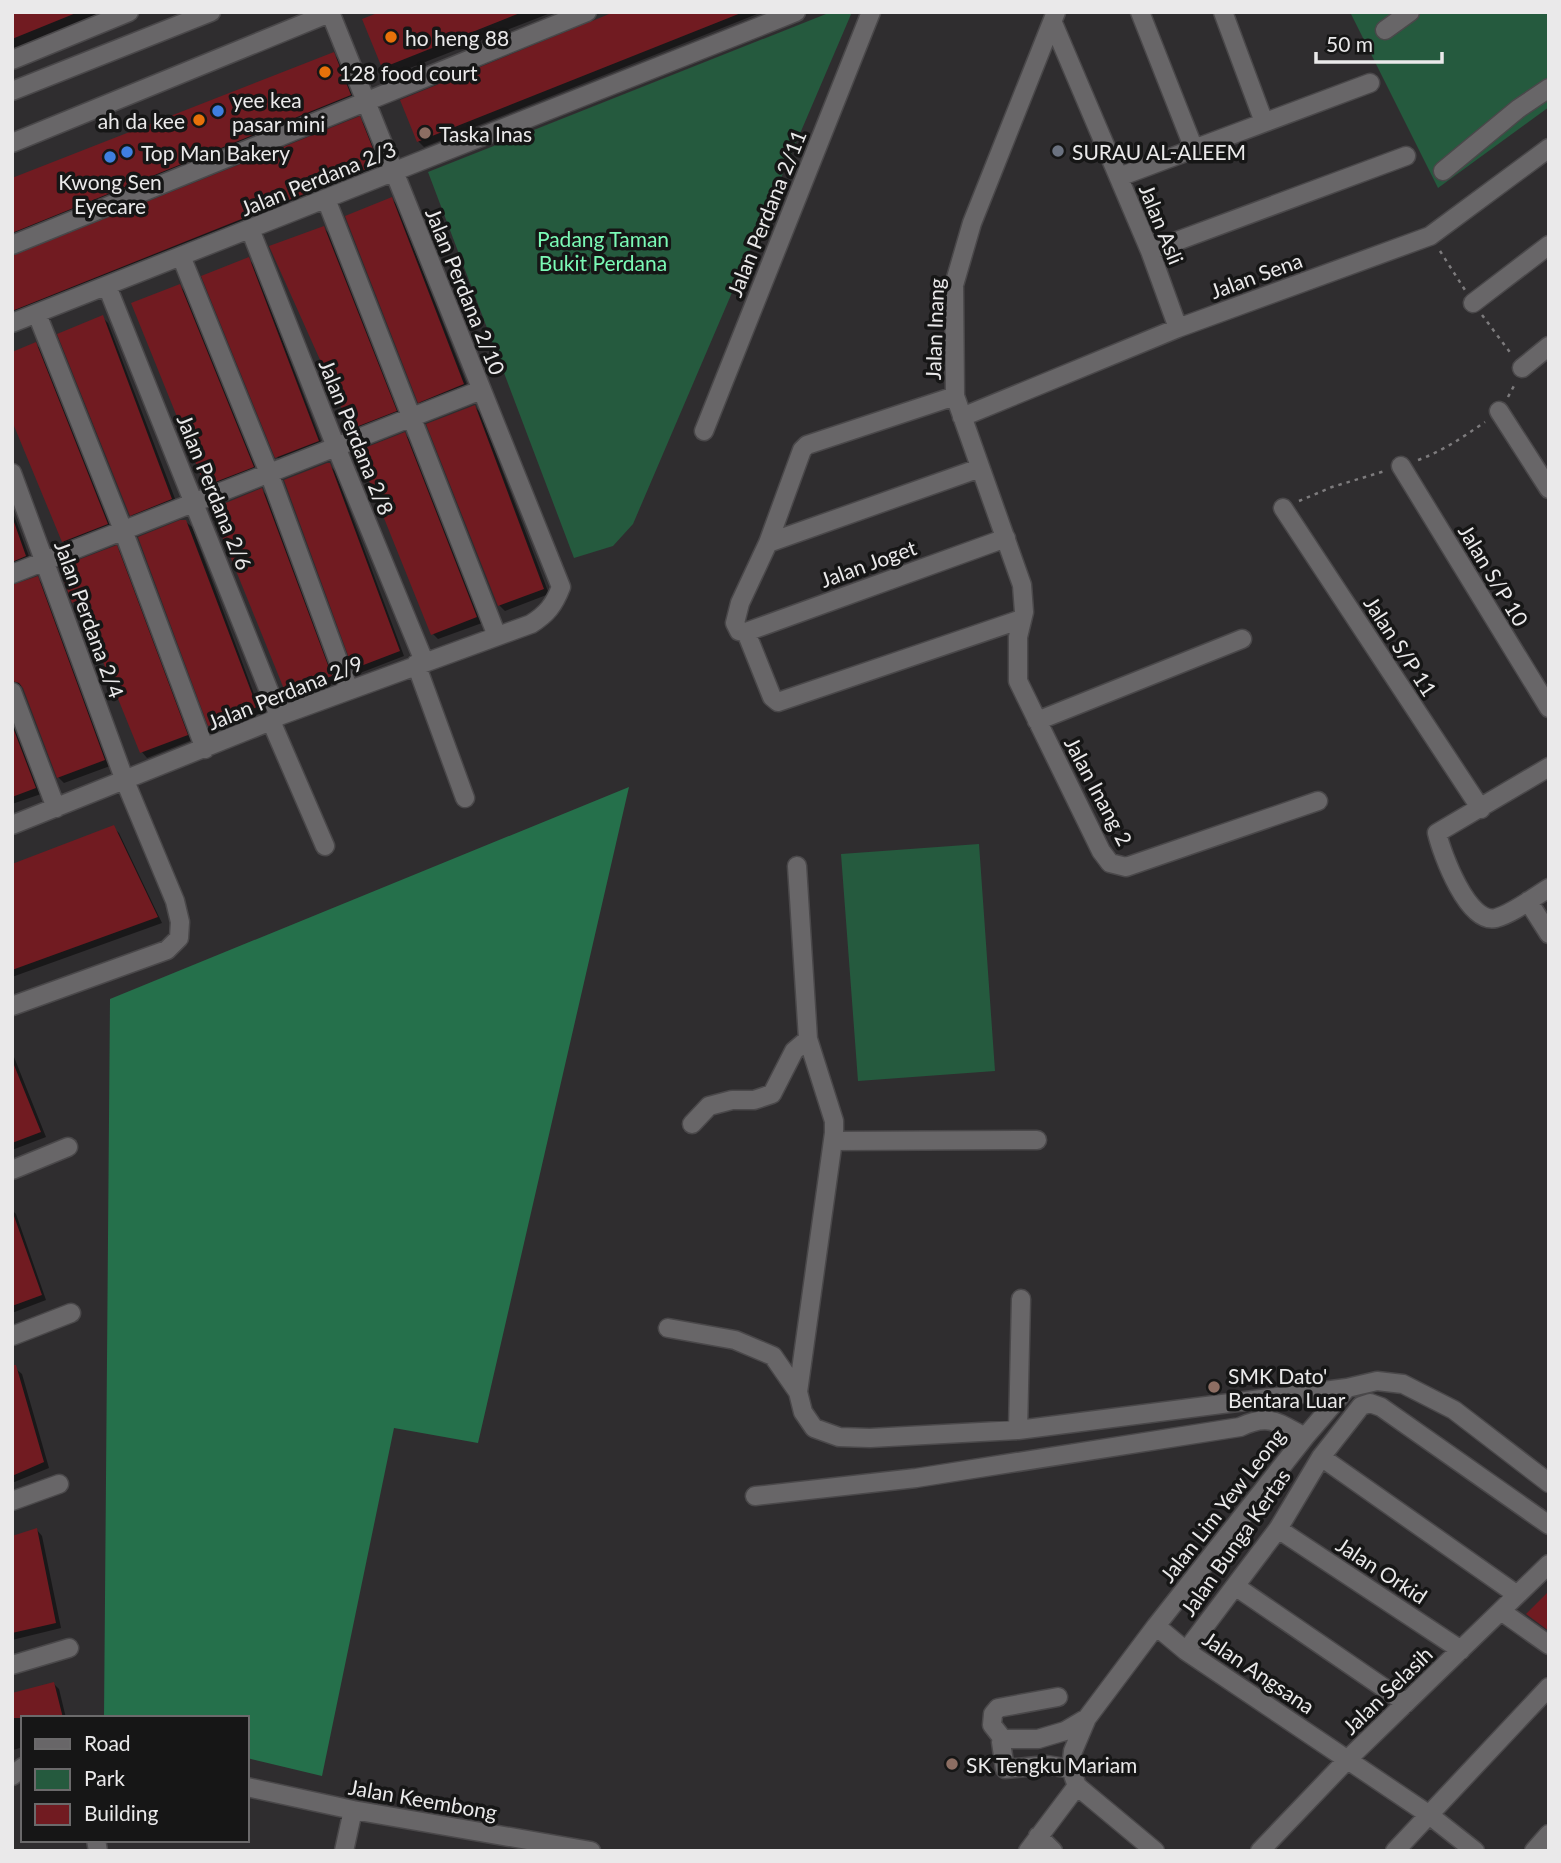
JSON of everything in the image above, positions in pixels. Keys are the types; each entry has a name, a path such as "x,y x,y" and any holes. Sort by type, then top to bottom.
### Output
{"street":[{"path":"12,60 129,12"},
{"path":"137,12 146,37"},
{"path":"12,91 211,12"},
{"path":"12,245 587,12"},
{"name":"Jalan Perdana 2/3","path":"12,323 796,12"},
{"name":"Jalan Perdana 2/11","path":"704,431 871,12"},
{"path":"1140,12 1194,149"},
{"path":"1223,12 1264,122"},
{"path":"1385,30 1410,12"},
{"path":"12,143 331,13"},
{"name":"Jalan Perdana 2/10","path":"331,13 561,587"},
{"name":"Jalan Asli","path":"1054,18 1150,251 1178,328"},
{"name":"Jalan Inang","path":"1023,616 1022,585 955,396 954,285 972,223 1054,18"},
{"path":"1119,177 1370,83"},
{"path":"1443,171 1518,109 1549,88"},
{"name":"Jalan Sena","path":"962,417 1178,328 1430,236 1549,148"},
{"path":"1150,251 1406,156"},
{"path":"326,199 497,636"},
{"name":"Jalan Perdana 2/8","path":"250,229 420,662 465,798"},
{"path":"1473,303 1549,245"},
{"path":"181,257 270,473 349,690"},
{"name":"Jalan Perdana 2/6","path":"107,286 195,502 325,846"},
{"path":"37,314 123,530 205,749"},
{"path":"1522,368 1549,346"},
{"path":"12,574 481,390"},
{"path":"955,396 807,444 802,450 768,543 740,603 735,623 739,631 746,632 772,697 778,702 1023,616"},
{"path":"1499,411 1549,489"},
{"name":"Jalan S/P 10","path":"1401,466 1549,708"},
{"path":"768,543 980,468"},
{"name":"Jalan Perdana 2/4","path":"12,473 125,781 175,901 180,922 179,938 167,950 12,1006"},
{"name":"Jalan S/P 11","path":"1283,508 1481,809"},
{"name":"Jalan Joget","path":"746,632 1006,538"},
{"name":"Jalan Perdana 2/9","path":"12,825 420,662 531,624 545,615 554,604 561,587"},
{"name":"Jalan Inang 2","path":"1023,616 1018,637 1018,681 1101,851 1110,863 1126,867 1318,801"},
{"path":"1037,721 1242,639"},
{"path":"12,692 56,808"},
{"path":"1549,767 1437,833 1453,879 1479,915 1486,919 1495,918 1549,888"},
{"path":"797,866 808,1039 834,1121 798,1392"},
{"path":"1528,901 1549,934"},
{"path":"692,1124 709,1106 732,1100 754,1100 772,1094 794,1051 808,1039"},
{"path":"833,1141 1037,1140"},
{"path":"12,1170 68,1147"},
{"path":"1018,1430 1021,1299"},
{"path":"12,1336 71,1313"},
{"path":"668,1328 735,1340 774,1356 798,1392 803,1412 814,1428 839,1437 1018,1430 1347,1388 1377,1381 1403,1384 1454,1410 1549,1483"},
{"name":"Jalan Lim Yew Leong","path":"1033,1843 1074,1778 1073,1751 1087,1718 1156,1626 1347,1388"},
{"name":"Jalan Bunga Kertas","path":"1186,1651 1278,1529 1321,1457 1361,1406 1370,1403 1381,1407 1549,1525"},
{"path":"755,1496 916,1478 1240,1427 1262,1419 1271,1419 1305,1437"},
{"path":"1321,1457 1516,1594"},
{"path":"12,1501 59,1484"},
{"name":"Jalan Orkid","path":"1278,1529 1461,1650"},
{"name":"Jalan Selasih","path":"1260,1851 1347,1760 1549,1564"},
{"path":"1235,1586 1406,1703"},
{"path":"1501,1611 1549,1645"},
{"name":"Jalan Angsana","path":"1156,1626 1186,1651 1428,1814 1475,1851"},
{"path":"12,1665 69,1648"},
{"path":"1395,1851 1549,1687"},
{"path":"1003,1739 992,1725 993,1714 998,1708 1058,1697"},
{"path":"1003,1739 1038,1739 1065,1731 1087,1718"},
{"path":"1003,1739 1001,1742 1005,1769 1047,1765 1074,1778 1156,1851"},
{"name":"Jalan Keembong","path":"248,1787 353,1810 592,1851"},
{"path":"344,1851 353,1810"},
{"path":"1534,1851 1549,1834"},
{"path":"1033,1843 1053,1851"}],"path":[{"path":"1283,508 1332,487 1434,454 1459,440 1499,411 1522,368"}],"green space":[{"name":"Padang Taman Bukit Perdana","path":"831,12 852,12 633,524 613,546 574,558 428,172"},
{"path":"1350,12 1549,12 1549,107 1438,188"},
{"path":"629,787 478,1443 394,1428 322,1776 248,1758 248,1716 104,1716 110,999"},
{"path":"979,844 995,1071 858,1081 841,854"}],"building":[{"path":"12,12 76,12 76,13 12,39"},
{"path":"380,12 520,13 382,68 362,19"},
{"path":"614,12 741,13 417,142 400,100"},
{"path":"334,52 351,95 12,233 12,178"},
{"path":"360,116 379,164 12,311 12,256"},
{"path":"392,197 464,384 418,403 345,216"},
{"path":"324,226 397,411 351,429 269,246"},
{"path":"249,257 319,441 275,458 201,276"},
{"path":"180,284 254,467 205,486 131,303"},
{"path":"103,315 172,499 130,516 57,334"},
{"path":"36,342 108,524 62,542 12,421 12,352"},
{"path":"475,405 544,589 498,606 426,424"},
{"path":"405,432 477,617 431,635 357,451"},
{"path":"330,463 400,651 353,669 284,480"},
{"path":"262,488 332,676 286,694 211,509"},
{"path":"186,520 257,707 208,726 138,537"},
{"path":"12,522 26,556 12,562"},
{"path":"117,545 188,735 140,753 78,600 72,603 60,570 71,565 70,563"},
{"path":"38,576 105,760 57,778 23,688 12,681 12,585"},
{"path":"12,725 36,788 12,797"},
{"path":"114,825 158,917 12,970 12,864"},
{"path":"12,1060 41,1132 12,1143"},
{"path":"12,1216 42,1295 12,1306"},
{"path":"12,1365 16,1365 44,1462 12,1476"},
{"path":"37,1528 56,1623 12,1633 12,1536"},
{"path":"1549,1591 1549,1631 1526,1614"},
{"path":"54,1682 62,1716 12,1718 12,1693"}],"place":[{"name":"ho heng 88","path":"391,37"},
{"name":"128 food court","path":"325,72"},
{"name":"yee kea pasar mini","path":"218,111"},
{"name":"ah da kee","path":"199,120"},
{"name":"Taska Inas","path":"425,133"},
{"name":"SURAU AL-ALEEM","path":"1058,151"},
{"name":"Top Man Bakery","path":"127,152"},
{"name":"Kwong Sen Eyecare","path":"110,157"},
{"name":"SMK Dato' Bentara Luar","path":"1214,1387"},
{"name":"SK Tengku Mariam","path":"952,1764"}]}
